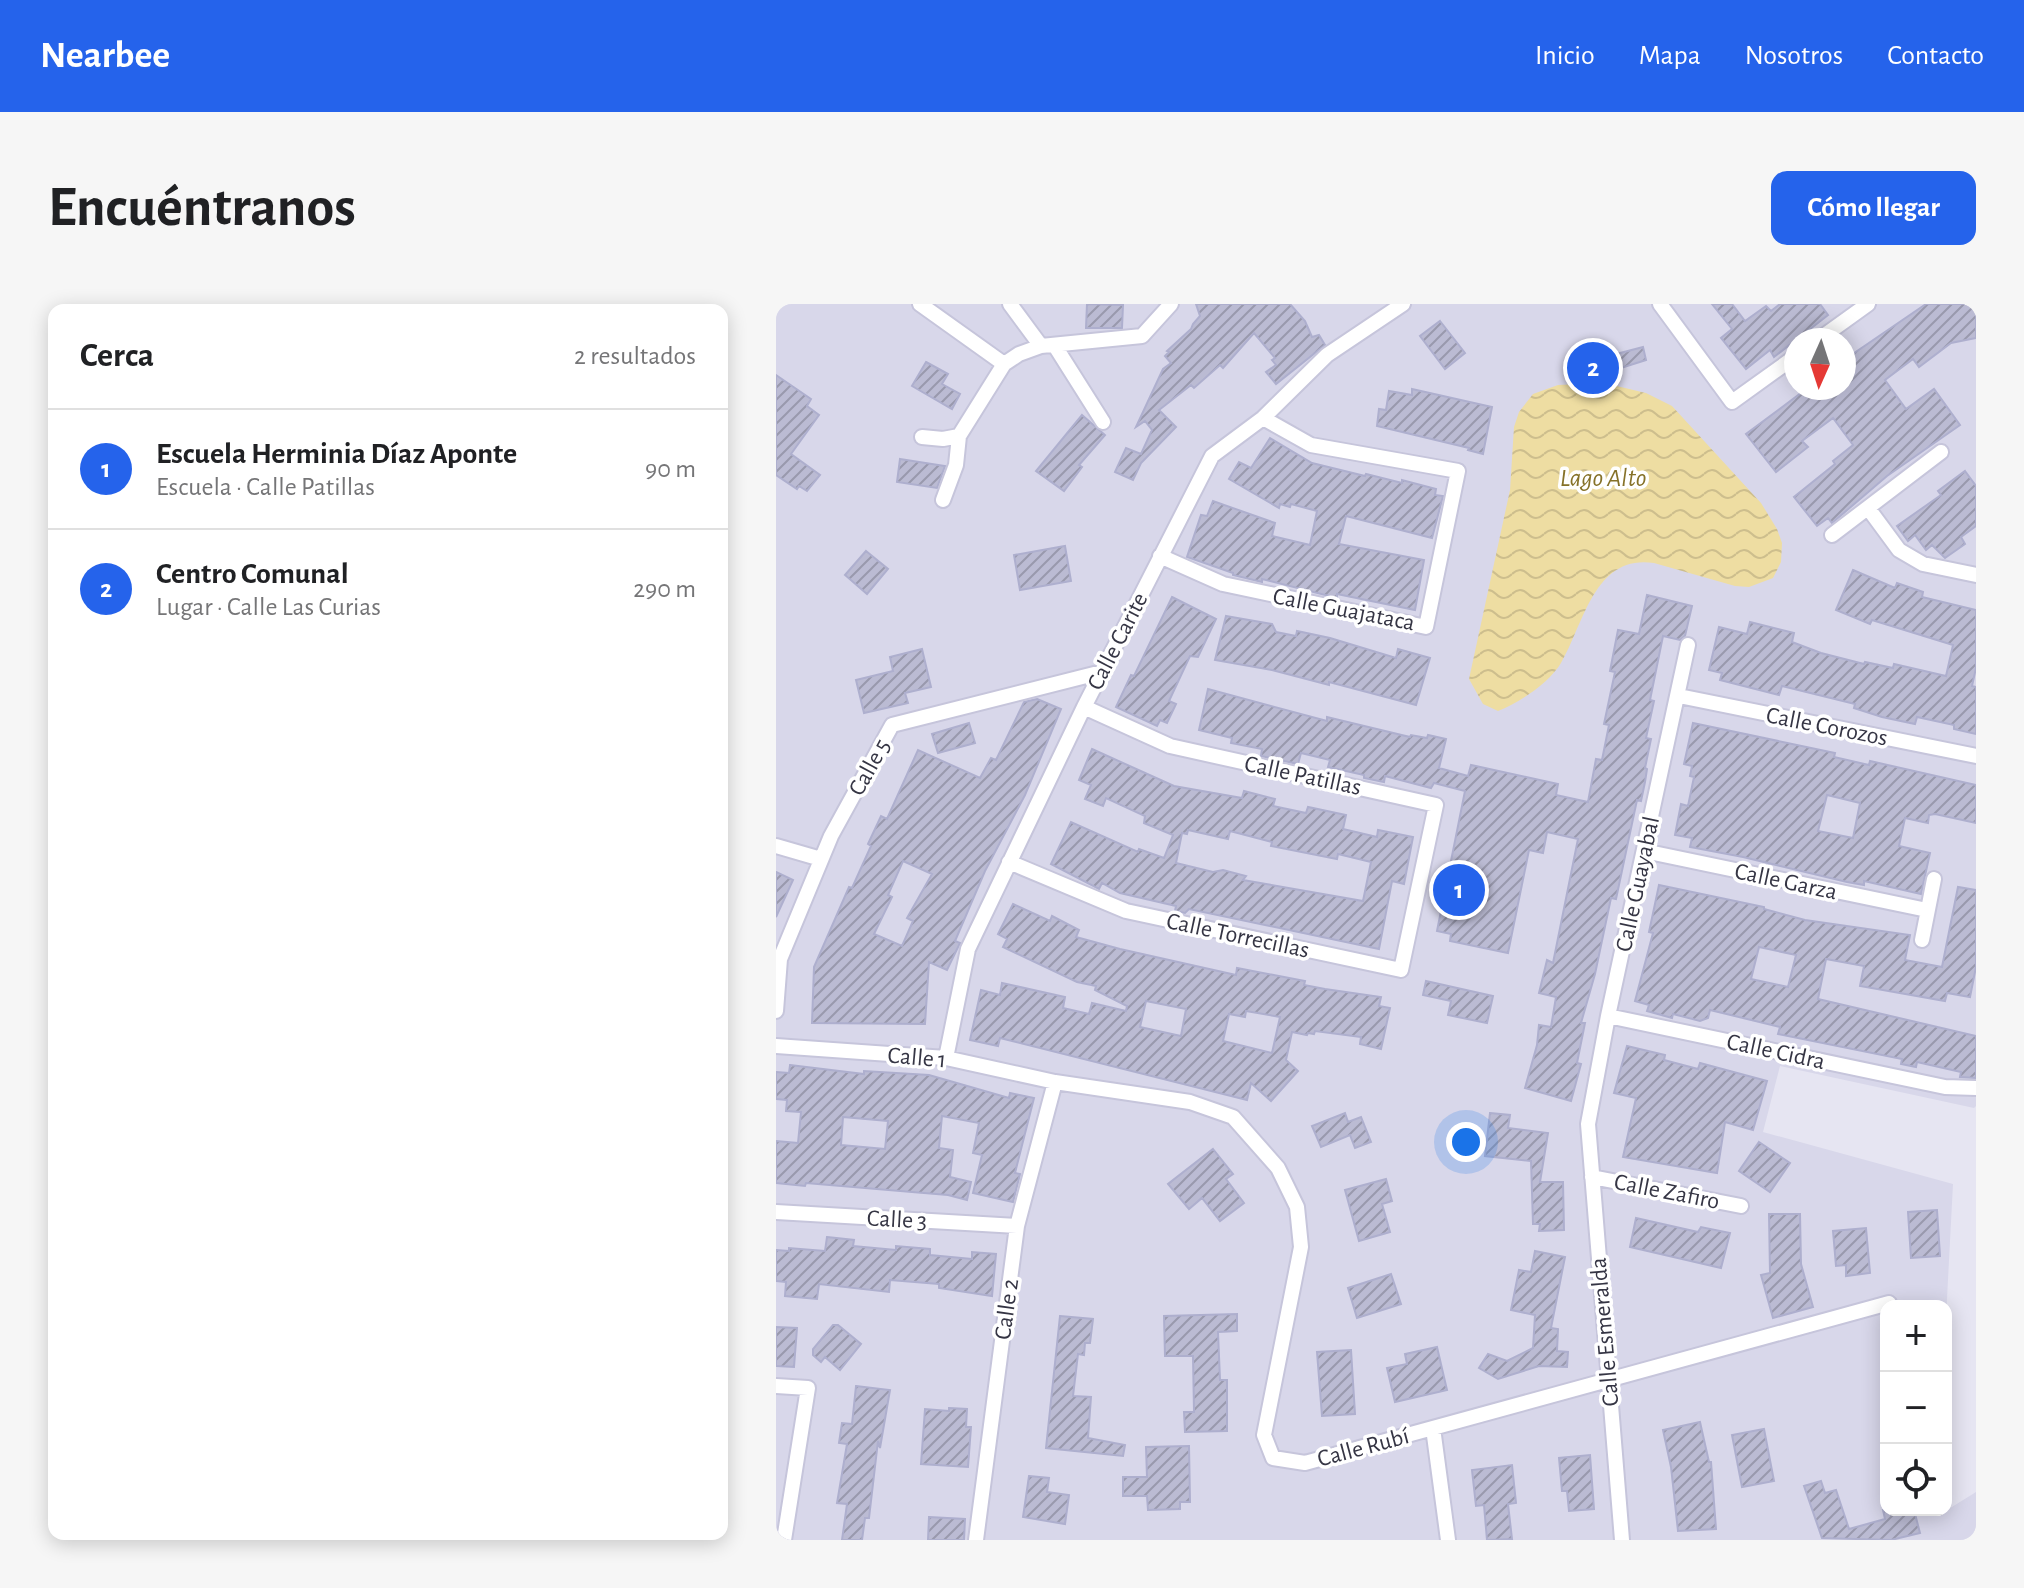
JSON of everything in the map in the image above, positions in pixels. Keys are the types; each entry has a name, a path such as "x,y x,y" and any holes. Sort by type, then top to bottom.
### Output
{"street":[{"path":"920,304 1004,364"},
{"path":"1010,304 1048,346 1103,422"},
{"path":"943,500 956,465 959,436 1004,364 1019,354 1048,346 1142,336 1171,304"},
{"name":"Calle Carite","path":"946,1058 968,949 1084,707 1212,456 1263,418 1327,355 1403,304"},
{"path":"1660,304 1732,402 1784,365"},
{"path":"1835,328 1868,304"},
{"name":"Calle Guajataca","path":"1160,556 1223,584 1426,627 1458,471 1311,445 1263,418"},
{"path":"922,437 943,439 959,436"},
{"path":"1832,535 1941,452"},
{"path":"1868,508 1899,550 1923,564 1976,575"},
{"name":"Calle Guayabal","path":"1588,1124 1608,1016 1688,645"},
{"name":"Calle 5","path":"776,1011 780,959 821,859 892,725 1102,672"},
{"name":"Calle Corozos","path":"1679,696 1976,756"},
{"name":"Calle Patillas","path":"1084,707 1170,746 1436,805 1417,897"},
{"path":"776,846 821,859"},
{"name":"Calle Garza","path":"1644,851 1927,910"},
{"name":"Calle Torrecillas","path":"1009,862 1126,911 1401,970 1417,897"},
{"path":"1922,940 1934,879"},
{"name":"Calle Cidra","path":"1608,1016 1945,1087 1976,1088"},
{"name":"Calle 1","path":"776,1046 946,1058 1055,1082"},
{"name":"Calle 2","path":"976,1540 1017,1226 1055,1082"},
{"name":"Calle Rubí","path":"1055,1082 1190,1102 1233,1117 1278,1168 1297,1207 1301,1247 1264,1435 1273,1458 1305,1463 1880,1305"},
{"name":"Calle Esmeralda","path":"1588,1124 1622,1540"},
{"name":"Calle Zafiro","path":"1592,1177 1741,1206"},
{"name":"Calle 3","path":"776,1212 1017,1226"},
{"path":"776,1386 808,1388 784,1540"},
{"path":"1433,1428 1448,1540"}],"shaded area":[{"path":"776,304 1976,304 1976,1106 1780,1066 1763,1132 1953,1184 1947,1300 1880,1300 1880,1516 1952,1516 1952,1507 1976,1492 1976,1540 776,1540"}],"water":[{"name":"Lago Alto","path":"1604,383 1646,393 1672,406 1761,503 1782,543 1781,562 1773,578 1749,587 1735,586 1654,563 1634,563 1617,569 1604,580 1594,595 1556,670 1533,692 1498,711 1483,704 1469,679 1510,490 1514,427 1519,412 1533,394 1558,385"}],"building":[{"path":"1087,304 1123,305 1122,328 1086,328"},
{"path":"1196,304 1290,304 1305,321 1312,337 1319,335 1325,345 1276,384 1266,372 1276,365 1272,360 1275,358 1254,333 1223,368 1220,365 1194,388 1191,385 1159,410 1176,427 1141,463 1133,480 1115,472 1126,448 1141,454 1152,430 1145,421 1136,427 1163,369 1171,363 1165,356 1167,351 1200,316"},
{"path":"1712,304 1732,304 1745,321 1766,306 1771,311 1780,304 1820,304 1828,315 1811,328 1784,328 1784,349 1774,357 1770,350 1746,369 1721,338 1732,329"},
{"path":"1926,304 1976,304 1976,338 1951,343 1919,367 1913,359 1885,380 1906,409 1934,389 1960,425 1887,476 1832,523 1828,518 1817,526 1794,497 1853,445 1833,418 1802,441 1808,447 1776,472 1746,434 1792,400 1856,400 1856,352"},
{"path":"1440,321 1465,353 1445,369 1420,336"},
{"path":"1643,347 1646,360 1583,380 1578,364"},
{"path":"926,362 948,374 942,384 960,394 952,409 912,386"},
{"path":"776,375 811,399 807,406 819,415 791,454 820,475 807,491 799,486 797,489 776,475"},
{"path":"1412,389 1492,407 1483,454 1377,426 1379,409 1386,410 1389,391 1412,395"},
{"path":"1082,415 1105,435 1079,465 1082,467 1064,491 1036,471"},
{"path":"1270,438 1312,463 1402,483 1402,480 1436,489 1435,495 1443,496 1432,538 1346,516 1339,544 1424,560 1415,610 1337,594 1337,598 1262,579 1262,582 1233,575 1187,557 1201,515 1207,516 1213,501 1275,523 1272,536 1310,545 1317,511 1291,504 1290,507 1280,504 1279,508 1229,479 1239,462 1251,468"},
{"path":"900,459 945,466 937,488 897,482"},
{"path":"1965,471 1976,486 1976,526 1961,537 1965,544 1945,558 1932,545 1926,550 1915,535 1908,541 1897,526 1941,495 1938,491"},
{"path":"1065,546 1071,581 1020,590 1014,555"},
{"path":"866,551 888,569 867,594 845,575"},
{"path":"1853,570 1895,588 1897,583 1923,592 1922,597 1976,610 1976,668 1972,686 1976,687 1976,734 1954,729 1954,725 1917,717 1915,724 1882,717 1854,708 1855,704 1782,686 1779,695 1720,680 1722,673 1709,670 1719,627 1747,634 1750,622 1794,633 1792,642 1821,653 1864,664 1893,668 1894,664 1946,676 1953,645 1872,620 1870,624 1836,610"},
{"path":"1647,595 1692,606 1685,636 1680,640 1663,636 1650,700 1654,701 1646,738 1651,739 1645,782 1641,801 1637,800 1616,899 1611,898 1581,1023 1585,1023 1577,1063 1581,1064 1571,1101 1525,1088 1539,1025 1551,1027 1556,997 1539,993 1547,960 1553,963 1578,839 1547,832 1543,853 1529,850 1508,953 1450,941 1451,934 1437,931 1465,791 1434,783 1431,788 1385,776 1384,782 1364,778 1364,775 1328,767 1330,760 1301,753 1298,764 1261,756 1262,749 1231,743 1232,738 1199,730 1208,689 1327,721 1327,717 1410,737 1427,738 1428,735 1446,739 1439,768 1468,776 1471,765 1558,784 1556,795 1588,802 1596,759 1602,760 1609,725 1604,724 1615,672 1610,671 1618,630 1639,634"},
{"path":"1172,597 1216,619 1198,657 1190,656 1169,701 1176,704 1167,723 1160,720 1157,726 1116,707"},
{"path":"1226,616 1272,624 1276,632 1296,636 1297,631 1330,638 1396,658 1398,649 1430,658 1416,705 1329,682 1329,685 1272,670 1215,660"},
{"path":"922,649 931,687 905,693 908,703 864,713 856,680 893,671 890,657"},
{"path":"1037,699 1061,709 1025,795 985,871 955,941 960,943 947,970 929,962 925,1024 812,1023 814,967 849,887 852,888 871,846 868,844 881,816 887,819 918,750 980,778 991,758 996,760 1024,702","holes":["903,861 932,874 907,918 913,921 902,946 874,934 892,897 888,895"]},
{"path":"969,723 975,743 938,753 932,734"},
{"path":"1693,723 1835,753 1834,757 1869,765 1870,761 1976,785 1976,823 1935,814 1929,815 1928,823 1905,818 1899,846 1930,853 1921,894 1864,881 1864,885 1847,882 1690,847 1692,838 1675,835 1681,804 1688,806 1694,777 1690,776 1692,766 1684,764","holes":["1827,795 1860,803 1853,838 1818,831"]},
{"path":"1092,749 1174,786 1242,798 1244,791 1275,799 1273,806 1306,813 1308,807 1346,815 1343,829 1377,837 1378,830 1413,837 1404,884 1392,881 1379,949 1189,909 1185,913 1175,911 1176,906 1120,893 1102,883 1099,889 1051,864 1071,822 1138,852 1139,849 1164,858 1173,835 1144,823 1145,816 1106,798 1103,806 1085,799 1091,785 1079,780","holes":["1188,830 1228,839 1230,831 1272,842 1271,846 1337,859 1338,854 1371,862 1363,901 1243,880 1246,876 1176,863 1182,833 1187,834"]},
{"path":"776,872 793,880 776,917"},
{"path":"1659,885 1764,907 1805,920 1910,935 1905,960 1942,967 1958,887 1976,890 1976,967 1970,997 1947,993 1945,1001 1860,986 1864,966 1826,959 1818,999 1976,1036 1976,1078 1960,1077 1961,1072 1917,1062 1916,1067 1901,1064 1902,1059 1778,1034 1780,1027 1710,1010 1708,1018 1700,1021 1647,1011 1649,1005 1635,1001 1653,933 1649,932","holes":["1759,947 1796,955 1788,987 1751,979"]},
{"path":"1013,904 1050,921 1052,916 1079,930 1076,937 1120,949 1236,975 1237,968 1305,981 1304,985 1381,997 1379,1006 1390,1008 1381,1049 1360,1044 1361,1037 1315,1031 1307,1035 1292,1032 1286,1060 1298,1071 1271,1101 1251,1083 1247,1100 1000,1038 998,1046 970,1040 981,990 1000,995 1002,983 1065,997 1063,1008 1089,1014 1092,1003 1126,1011 1127,1006 1095,990 1096,986 1077,982 1003,947 1007,939 998,934","holes":["1146,1001 1186,1009 1181,1036 1140,1027","1246,1011 1280,1017 1272,1053 1223,1041 1229,1014 1245,1017"]},
{"path":"1426,981 1493,996 1487,1023 1448,1015 1451,1001 1423,995"},
{"path":"1627,1046 1665,1055 1664,1060 1698,1069 1700,1063 1767,1081 1753,1130 1725,1122 1717,1173 1623,1157 1636,1098 1614,1093"},
{"path":"790,1065 864,1074 864,1071 929,1075 1009,1098 1010,1093 1034,1098 1015,1173 1020,1174 1013,1202 973,1193 982,1155 973,1153 979,1123 942,1116 939,1148 953,1150 950,1177 971,1182 967,1200 948,1195 776,1183 776,1141 798,1143 801,1112 786,1111 787,1100 776,1099 776,1072 789,1073","holes":["843,1117 888,1121 885,1149 841,1145"]},
{"path":"1345,1113 1348,1122 1361,1117 1371,1142 1355,1148 1350,1135 1321,1147 1312,1126"},
{"path":"1490,1113 1510,1115 1508,1128 1548,1133 1540,1182 1563,1182 1564,1230 1539,1231 1540,1224 1533,1224 1531,1161 1485,1156"},
{"path":"1759,1142 1790,1163 1770,1192 1739,1171"},
{"path":"1213,1149 1233,1174 1226,1179 1244,1203 1220,1221 1202,1198 1189,1209 1168,1184"},
{"path":"1386,1179 1392,1201 1382,1204 1390,1232 1359,1241 1345,1190"},
{"path":"1937,1210 1940,1256 1911,1258 1908,1212"},
{"path":"1769,1214 1800,1214 1801,1264 1813,1307 1773,1318 1761,1275 1770,1273"},
{"path":"1636,1218 1698,1232 1701,1227 1730,1233 1721,1268 1630,1247"},
{"path":"1866,1228 1870,1273 1846,1276 1846,1265 1836,1266 1833,1231"},
{"path":"827,1237 854,1240 853,1246 930,1249 930,1255 972,1259 972,1252 996,1254 992,1296 939,1288 939,1284 890,1280 889,1292 819,1284 817,1299 785,1296 786,1282 776,1281 776,1250 825,1251"},
{"path":"1535,1251 1565,1257 1551,1328 1558,1329 1557,1351 1568,1352 1567,1367 1539,1366 1498,1379 1479,1368 1488,1354 1507,1361 1533,1348 1535,1315 1511,1310 1519,1270 1531,1272"},
{"path":"1391,1274 1401,1304 1357,1318 1348,1288"},
{"path":"1237,1314 1237,1331 1218,1332 1220,1380 1227,1380 1227,1431 1185,1432 1184,1412 1194,1412 1193,1356 1165,1356 1164,1316"},
{"path":"1060,1316 1093,1319 1090,1343 1085,1343 1084,1355 1078,1354 1073,1396 1091,1397 1088,1438 1125,1445 1123,1456 1046,1448"},
{"path":"833,1325 838,1325 861,1344 840,1370 825,1357 821,1362 813,1355 813,1349"},
{"path":"776,1327 797,1328 794,1367 776,1366"},
{"path":"1437,1347 1447,1390 1395,1402 1387,1368 1407,1364 1405,1354"},
{"path":"1351,1350 1355,1414 1322,1416 1317,1352"},
{"path":"856,1386 890,1390 880,1448 878,1441 869,1518 865,1518 862,1540 842,1540 847,1504 837,1503 847,1444 839,1443 842,1423 852,1424"},
{"path":"949,1408 967,1409 966,1427 971,1427 968,1467 921,1464 925,1409 949,1411"},
{"path":"1700,1422 1711,1462 1716,1529 1678,1531 1671,1467 1663,1430"},
{"path":"1764,1429 1774,1481 1742,1487 1732,1435"},
{"path":"1189,1446 1190,1502 1180,1502 1180,1509 1148,1510 1147,1496 1123,1496 1123,1477 1147,1477 1146,1447"},
{"path":"1590,1455 1594,1509 1569,1511 1567,1491 1562,1491 1559,1458"},
{"path":"1512,1465 1516,1503 1508,1504 1512,1539 1487,1540 1484,1505 1476,1506 1472,1470"},
{"path":"1029,1476 1049,1478 1047,1492 1069,1495 1065,1524 1023,1517"},
{"path":"1821,1481 1825,1493 1836,1490 1849,1529 1885,1519 1884,1516 1916,1516 1920,1533 1891,1540 1822,1538 1804,1486"},
{"path":"929,1517 965,1519 964,1540 928,1540"}],"place":[{"name":"Centro Comunal","path":"1593,368"},
{"name":"Escuela Herminia Díaz Aponte","path":"1459,890"}]}
